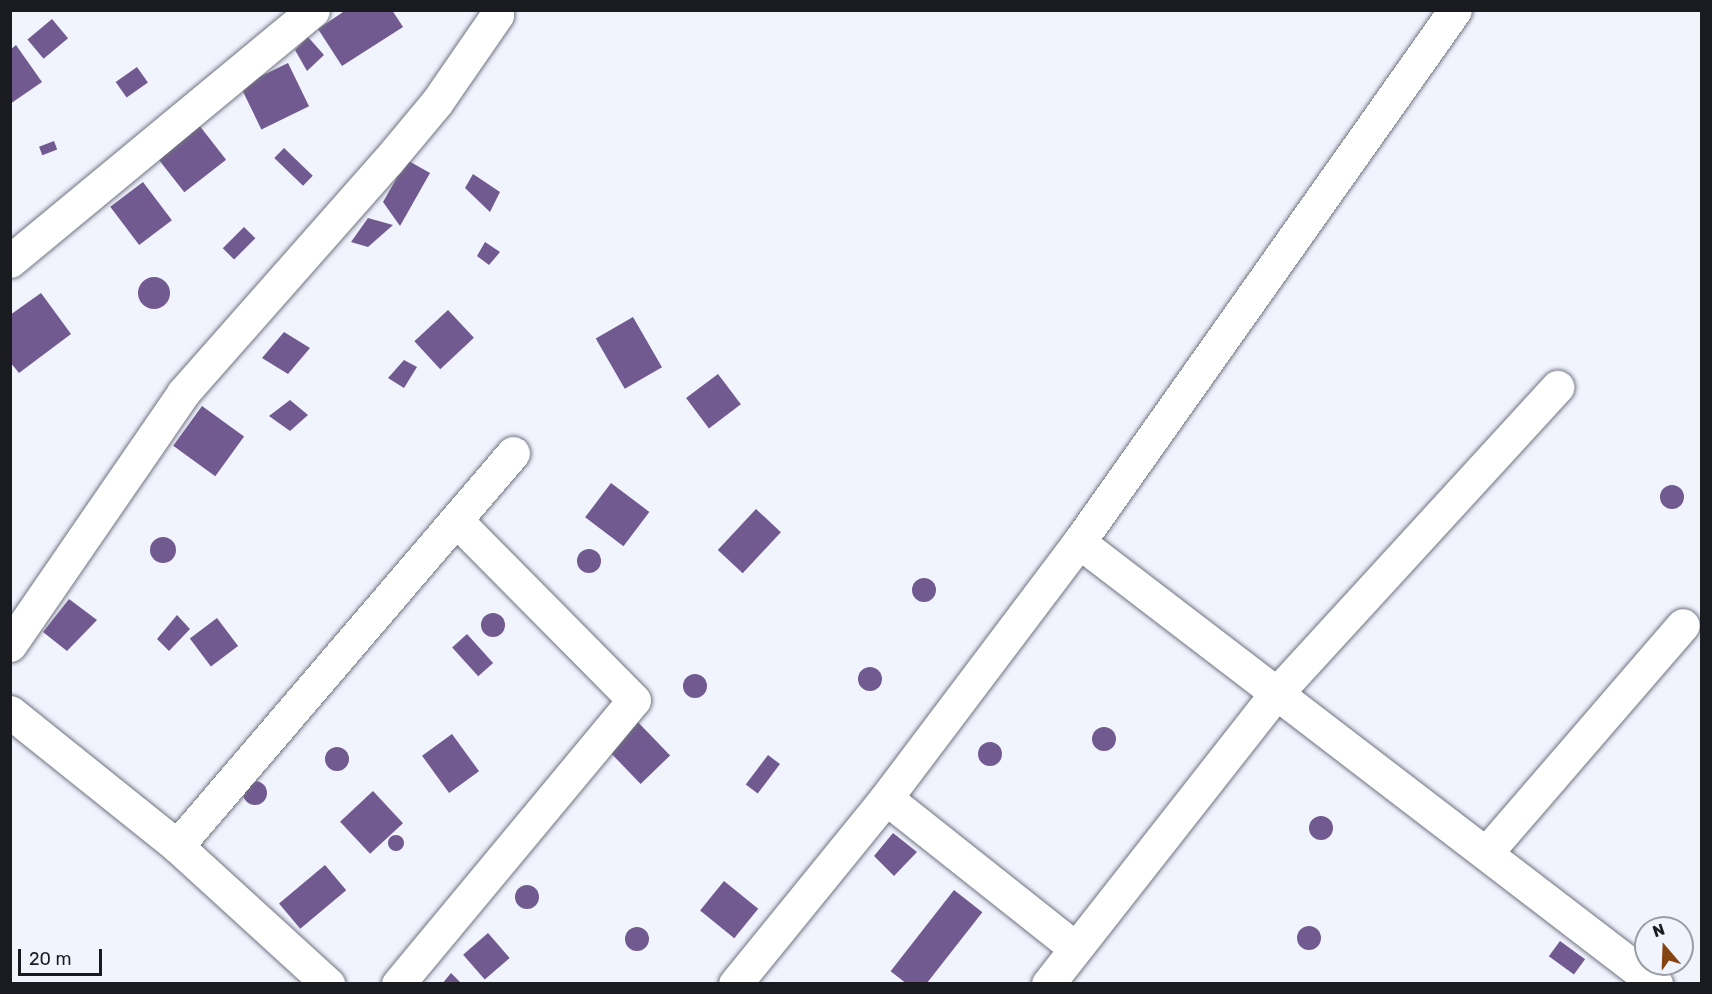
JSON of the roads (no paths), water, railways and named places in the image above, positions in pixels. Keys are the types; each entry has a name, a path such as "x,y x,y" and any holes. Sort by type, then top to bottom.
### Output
{"street":[{"path":"10,261 313,10"},
{"path":"735,984 886,798 1079,542 1455,10"},
{"path":"10,645 183,393 415,128 497,15"},
{"path":"1048,984 1275,695 1557,387"},
{"path":"177,846 513,453"},
{"path":"398,984 634,700 456,520"},
{"path":"1079,542 1275,695 1656,984"},
{"path":"1486,853 1683,625"},
{"path":"10,712 177,846 328,984"},
{"path":"886,798 1075,948"}]}
